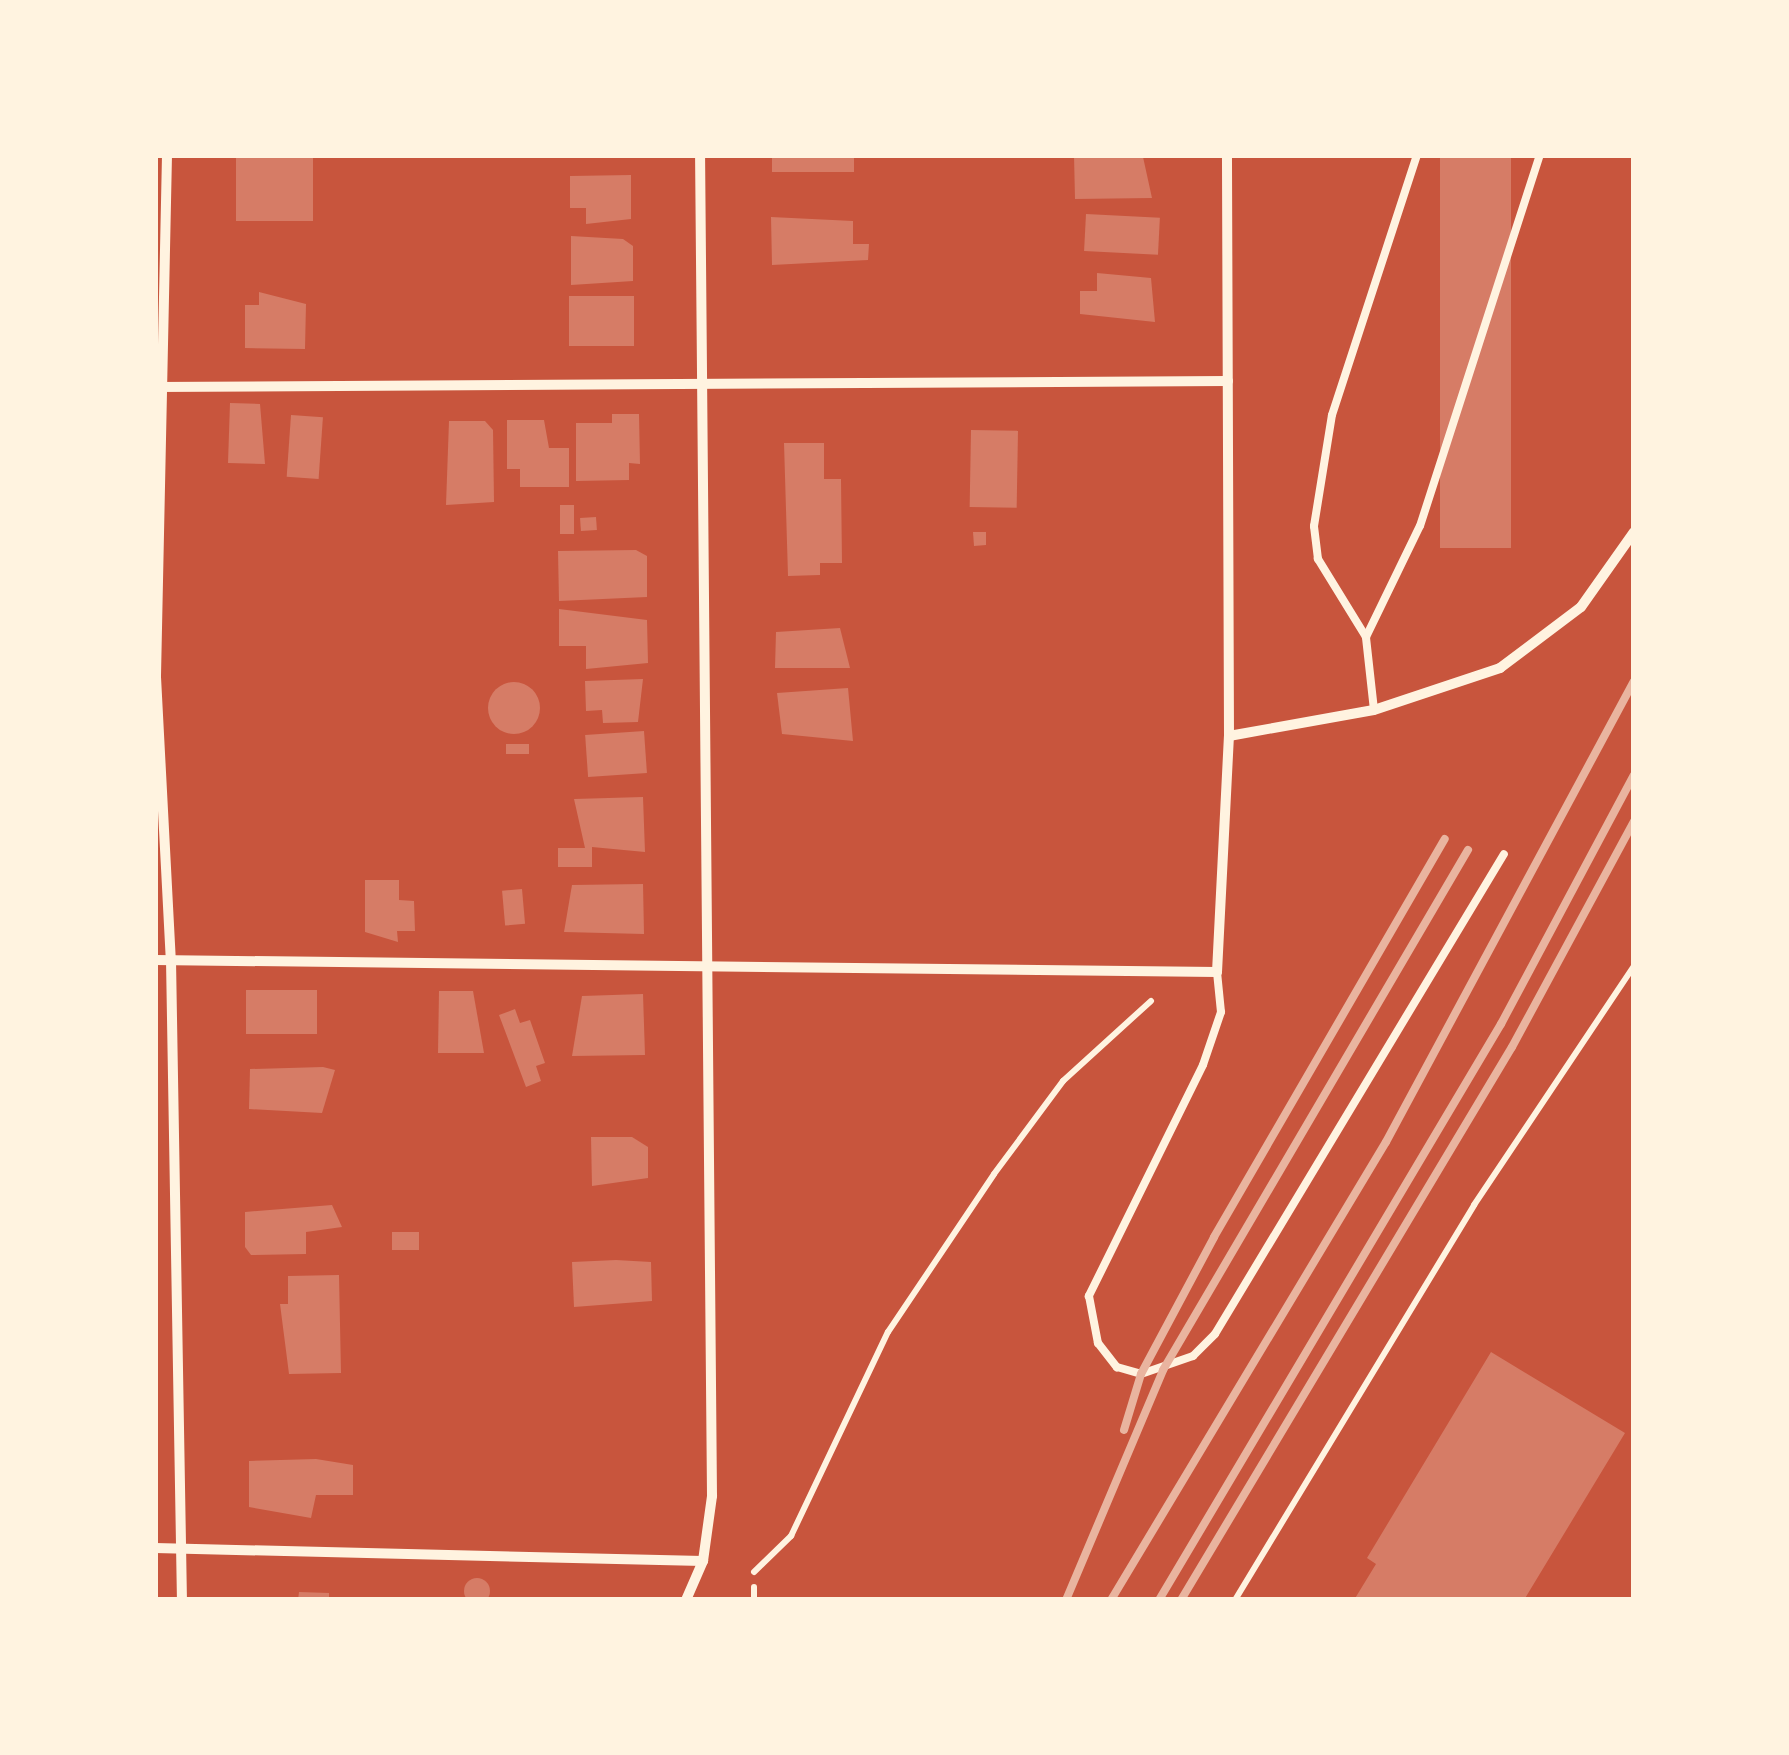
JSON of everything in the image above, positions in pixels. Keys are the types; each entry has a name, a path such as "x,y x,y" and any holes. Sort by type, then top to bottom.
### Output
{"street":[{"path":"167,155 169,387 156,677 171,960 182,1600"},
{"path":"686,1600 704,1561 712,1496 700,155"},
{"path":"155,960 1217,972 1230,736 1227,155"},
{"path":"155,387 1228,380"},
{"path":"1230,736 1374,710 1468,684 1532,648 1581,607 1634,532"},
{"path":"155,1548 704,1561"}],"lane":[{"path":"1374,710 1366,638 1318,560 1317,492 1332,415 1417,155"},
{"path":"1366,638 1420,526 1540,155"},
{"path":"1217,972 1220,1012 1203,1065 1089,1296 1098,1343 1117,1367 1141,1374 1193,1356 1215,1334 1504,854"}],"path":[{"path":"1235,1600 1495,1172 1634,966"},
{"path":"754,1572 791,1536 888,1332 994,1174 1063,1081 1151,1001"},
{"path":"754,1587 754,1600"}],"building":[{"path":"236,155 313,155 313,221 236,221"},
{"path":"772,155 854,155 854,172 772,172"},
{"path":"1074,155 1143,157 1152,198 1075,199"},
{"path":"1440,155 1511,155 1511,548 1440,548"},
{"path":"631,175 631,219 586,224 586,208 570,208 570,176"},
{"path":"1086,214 1160,218 1158,255 1084,251"},
{"path":"771,217 853,221 853,244 869,244 868,260 772,265"},
{"path":"571,236 623,239 633,246 633,281 571,285"},
{"path":"1097,273 1151,278 1155,322 1080,314 1080,291 1097,291"},
{"path":"259,292 306,304 305,349 245,348 245,305 259,305"},
{"path":"569,296 634,296 634,346 569,346"},
{"path":"230,403 260,404 265,464 228,463"},
{"path":"612,414 639,414 640,464 629,463 629,480 576,481 576,423 612,423"},
{"path":"291,415 323,417 319,479 287,477"},
{"path":"507,420 544,420 549,448 569,448 569,487 520,487 520,469 507,469"},
{"path":"449,421 485,421 493,430 494,502 446,505"},
{"path":"971,430 1018,431 1017,508 970,507"},
{"path":"784,443 824,443 824,479 841,479 842,563 820,563 820,575 788,576"},
{"path":"560,505 574,505 574,534 560,534"},
{"path":"596,517 597,530 581,531 580,518"},
{"path":"973,532 986,532 986,545 974,546"},
{"path":"636,550 647,556 647,597 559,601 558,551"},
{"path":"559,609 647,620 648,663 586,669 586,646 559,646"},
{"path":"840,628 850,668 775,668 776,632"},
{"path":"643,679 638,722 603,723 602,710 586,711 585,681"},
{"path":"514,682 532,690 540,708 532,726 514,734 496,726 488,708 496,690"},
{"path":"848,688 853,741 782,734 777,693"},
{"path":"644,731 647,773 588,777 585,735"},
{"path":"506,744 529,744 529,754 506,754"},
{"path":"643,797 645,852 592,847 592,867 558,867 558,848 585,848 574,799"},
{"path":"365,880 399,880 399,900 414,901 415,931 397,931 398,942 365,932"},
{"path":"643,884 644,934 564,932 572,885"},
{"path":"522,889 525,924 505,926 502,891"},
{"path":"246,990 317,990 317,1034 246,1034"},
{"path":"439,991 473,991 484,1053 438,1053"},
{"path":"643,994 645,1055 572,1056 582,996"},
{"path":"515,1009 520,1023 530,1020 545,1063 536,1066 541,1081 526,1087 499,1015"},
{"path":"250,1069 335,1070 322,1113 249,1109"},
{"path":"591,1137 632,1137 648,1147 648,1178 592,1186"},
{"path":"332,1205 342,1227 306,1232 306,1254 251,1255 245,1247 245,1212"},
{"path":"392,1232 419,1232 419,1250 392,1250"},
{"path":"572,1262 651,1262 652,1301 574,1307"},
{"path":"339,1275 341,1373 289,1374 280,1304 288,1304 288,1276"},
{"path":"1491,1352 1625,1433 1524,1600 1354,1600 1376,1564 1367,1558"},
{"path":"316,1459 353,1465 353,1495 316,1495 311,1518 249,1507 249,1461"},
{"path":"477,1578 486,1582 490,1591 486,1600 477,1604 468,1600 464,1591 468,1582"},
{"path":"299,1592 329,1593 329,1600 298,1600"}],"railway":[{"path":"1111,1600 1386,1142 1634,681"},
{"path":"1159,1600 1501,1024 1634,775"},
{"path":"1181,1600 1512,1047 1634,821"},
{"path":"1124,1430 1141,1374 1214,1237 1445,839"},
{"path":"1066,1600 1163,1370 1468,850"}]}
